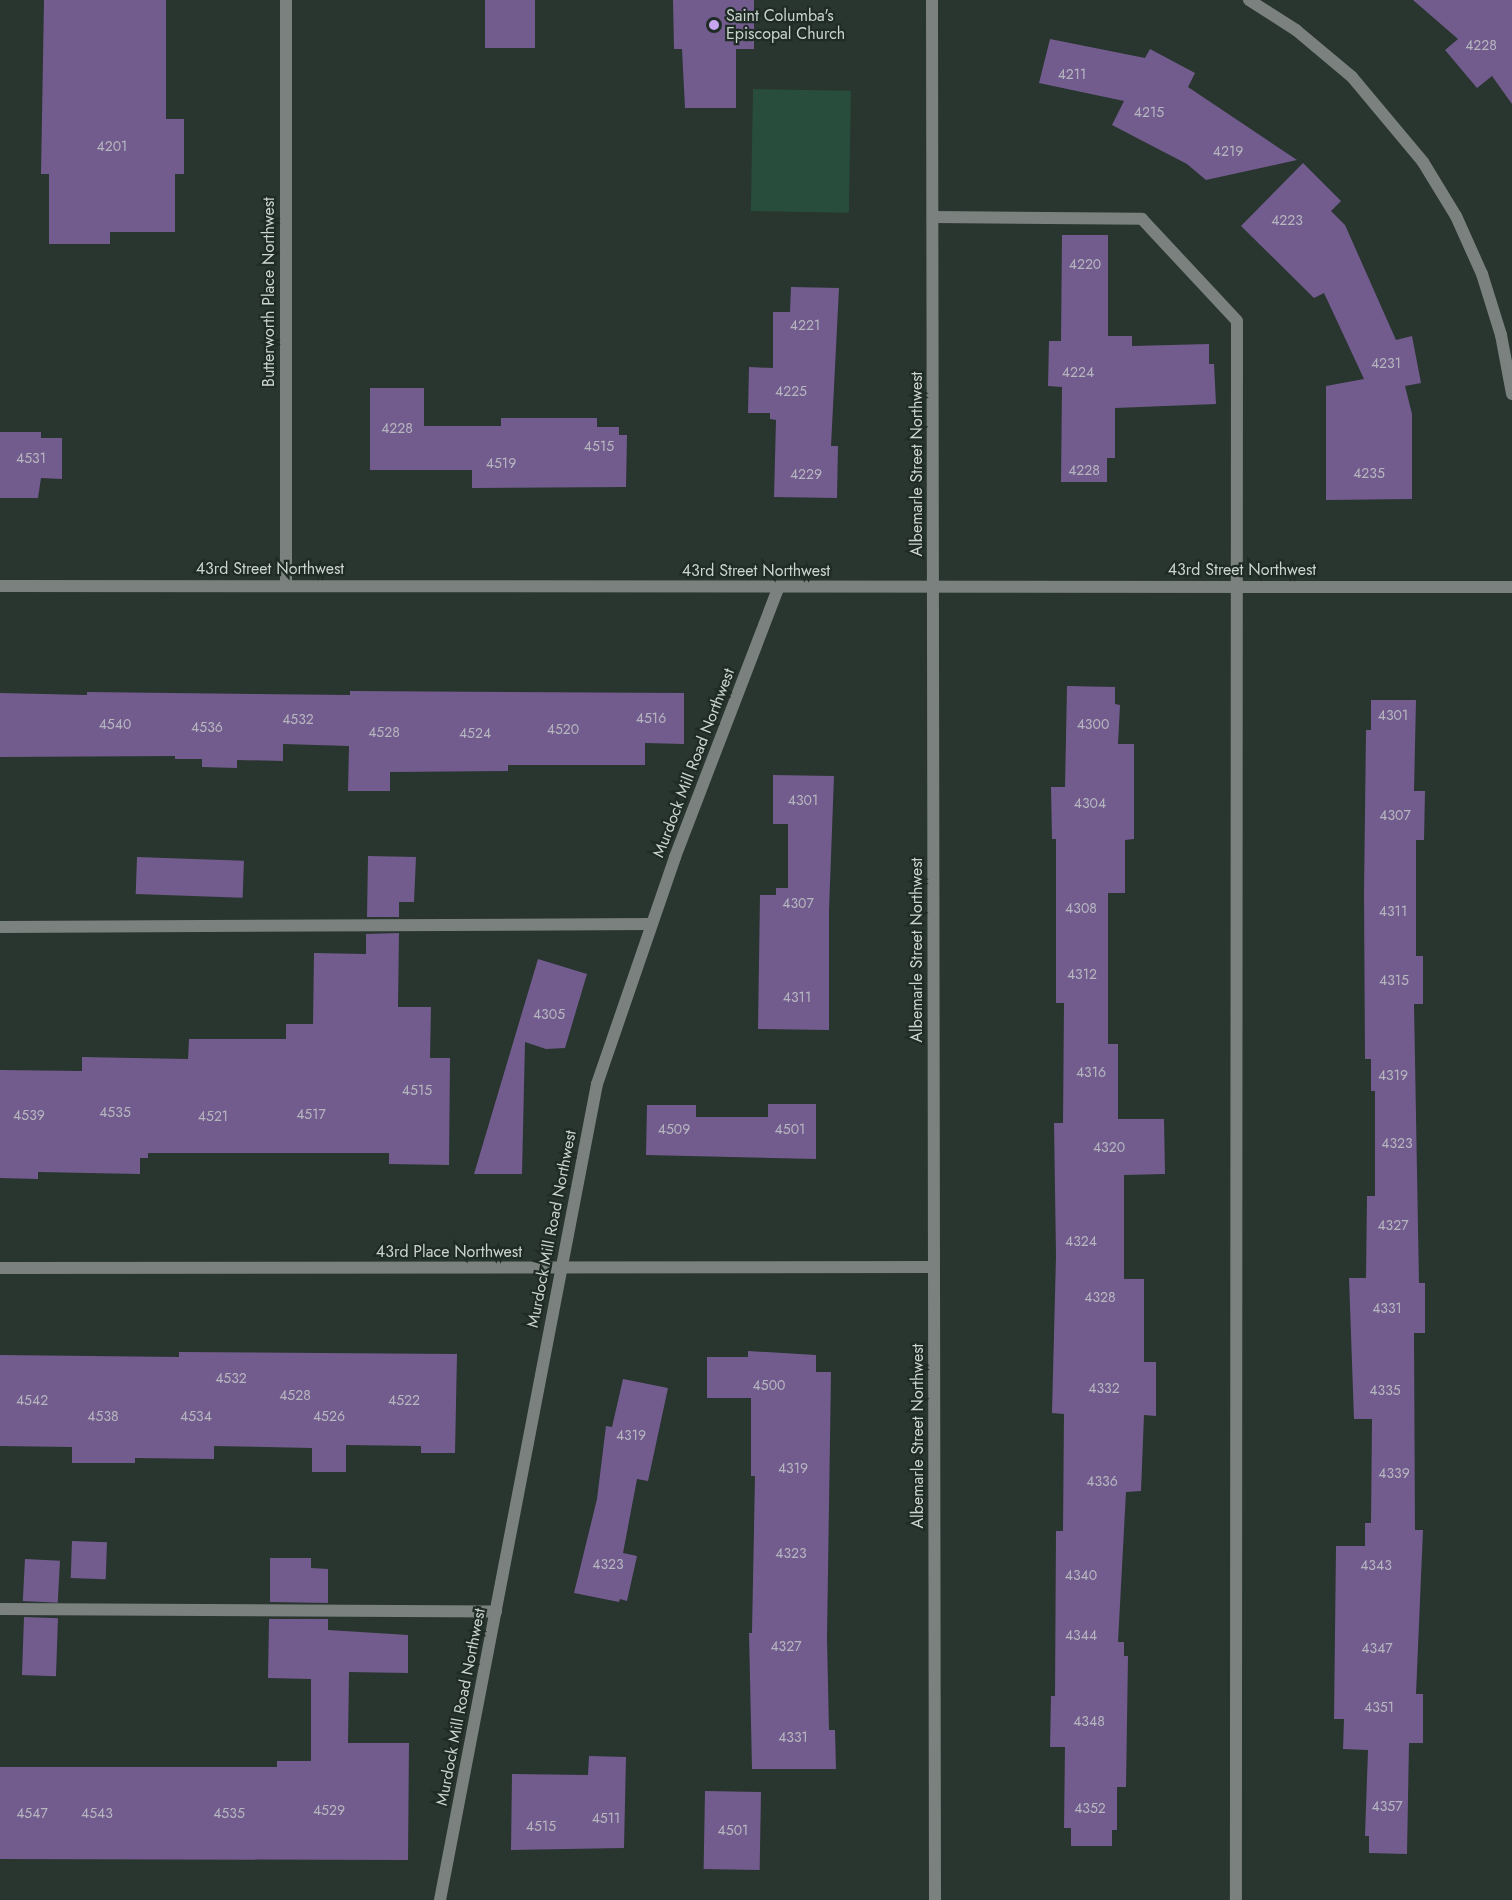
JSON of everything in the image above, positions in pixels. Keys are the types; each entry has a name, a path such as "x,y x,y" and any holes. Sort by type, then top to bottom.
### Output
{"street":[{"name":"Butterworth Place Northwest","path":"286,0 286,585"},
{"name":"Albemarle Street Northwest","path":"932,0 935,1900"},
{"path":"1249,0 1296,30 1352,77 1423,162 1456,216 1482,274 1501,335 1512,394"},
{"path":"933,218 1142,219 1237,321 1236,1900"},
{"name":"43rd Street Northwest","path":"0,586 778,588 1512,586"},
{"name":"Murdock Mill Road Northwest","path":"440,1900 597,1084 651,924 778,588"},
{"path":"0,927 651,924"},
{"name":"43rd Place Northwest","path":"0,1268 934,1267"},
{"path":"0,1609 496,1612"}],"green space":[{"path":"753,89 851,91 849,213 751,211"}],"building":[{"path":"44,0 166,0 166,119 184,119 184,174 175,174 175,232 110,232 110,244 49,244 49,174 41,174"},
{"path":"485,0 535,0 535,48 485,48"},
{"name":"Saint Columba's Episcopal Church","path":"673,0 754,0 754,49 736,49 736,108 685,108 682,49 674,49"},
{"path":"1413,0 1512,0 1512,104 1492,76 1477,88 1445,50 1458,39"},
{"path":"1050,39 1145,58 1150,49 1195,73 1188,87 1297,160 1206,180 1187,164 1112,125 1124,101 1039,83"},
{"path":"1303,163 1341,201 1331,211 1345,225 1396,340 1412,336 1421,383 1405,386 1412,414 1412,499 1326,500 1326,386 1364,379 1324,293 1314,298 1241,226"},
{"path":"1062,235 1108,235 1108,336 1132,336 1132,346 1209,344 1209,364 1214,364 1216,404 1115,408 1115,458 1107,458 1107,482 1061,482 1062,387 1048,386 1049,341 1061,341"},
{"path":"791,287 839,288 831,446 838,446 837,498 774,497 776,420 770,419 770,413 748,413 749,367 773,368 773,312 790,312"},
{"path":"370,388 424,388 424,426 501,426 501,418 597,418 597,427 619,427 619,435 627,435 626,487 472,488 472,470 370,470"},
{"path":"0,432 41,432 41,438 62,438 62,479 41,478 38,498 0,498"},
{"path":"1067,686 1115,687 1115,704 1120,705 1118,744 1134,744 1134,839 1125,840 1125,893 1108,893 1108,1044 1118,1044 1118,1119 1164,1119 1165,1174 1124,1175 1124,1279 1144,1279 1144,1362 1156,1362 1156,1416 1144,1415 1141,1491 1126,1492 1118,1642 1124,1642 1124,1656 1128,1656 1126,1787 1117,1787 1117,1830 1112,1830 1112,1846 1071,1846 1071,1828 1064,1828 1065,1747 1050,1747 1051,1696 1055,1696 1056,1531 1063,1531 1064,1414 1052,1413 1056,1256 1054,1123 1063,1123 1064,1003 1056,1003 1056,839 1052,839 1051,787 1065,787"},
{"path":"350,691 684,693 684,744 645,743 645,765 508,765 508,771 390,772 390,791 348,791 349,746 283,744 283,761 237,760 237,768 202,767 202,759 175,759 175,756 0,757 0,693 350,695"},
{"path":"1371,700 1416,700 1414,791 1425,791 1424,840 1416,840 1416,956 1423,956 1423,1004 1414,1004 1419,1283 1425,1283 1425,1333 1414,1333 1415,1530 1423,1530 1416,1694 1423,1694 1423,1743 1409,1743 1407,1854 1369,1853 1369,1836 1365,1836 1368,1750 1343,1749 1344,1719 1334,1719 1336,1546 1365,1546 1365,1523 1371,1523 1372,1419 1354,1419 1349,1278 1366,1278 1367,1196 1375,1196 1375,1091 1371,1091 1371,1059 1365,1059 1366,730 1371,730"},
{"path":"773,775 834,776 829,910 829,1030 758,1029 760,895 776,895 776,888 788,888 788,824 773,824"},
{"path":"368,856 416,857 414,902 399,902 399,917 367,917"},
{"path":"137,857 244,861 243,898 136,894"},
{"path":"399,933 398,1007 431,1007 430,1058 450,1058 449,1165 389,1164 389,1153 148,1153 148,1158 140,1158 140,1174 38,1172 38,1179 0,1178 0,1070 82,1071 82,1057 188,1059 189,1039 286,1039 286,1024 313,1024 314,953 366,954 366,934"},
{"path":"538,959 587,974 565,1048 546,1049 525,1042 522,1174 474,1174"},
{"path":"768,1104 816,1104 816,1159 646,1155 647,1105 696,1105 696,1117 768,1117"},
{"path":"748,1351 816,1355 816,1372 831,1372 827,1638 829,1730 835,1730 836,1769 752,1769 749,1633 752,1633 755,1476 751,1476 751,1398 707,1398 707,1357 748,1357"},
{"path":"179,1352 457,1354 455,1453 421,1453 421,1446 346,1445 346,1472 312,1472 312,1448 214,1446 214,1459 135,1458 135,1463 72,1463 72,1447 0,1446 0,1355 179,1357"},
{"path":"623,1379 668,1388 648,1481 637,1479 623,1553 637,1556 627,1601 620,1599 619,1602 574,1593 597,1499 606,1426 612,1427"},
{"path":"72,1541 107,1542 106,1579 71,1578"},
{"path":"270,1558 311,1558 311,1568 328,1569 328,1603 270,1602"},
{"path":"25,1559 60,1561 58,1603 23,1601"},
{"path":"24,1617 58,1618 56,1676 22,1675"},
{"path":"269,1619 328,1619 328,1630 408,1635 408,1673 349,1672 348,1743 409,1743 408,1860 0,1859 0,1767 277,1767 277,1761 311,1761 311,1679 268,1678"},
{"path":"589,1756 626,1757 624,1848 511,1850 512,1774 588,1775"},
{"path":"705,1791 761,1792 760,1870 704,1869"}],"place":[{"name":"Saint Columba's Episcopal Church","path":"714,25"}]}
